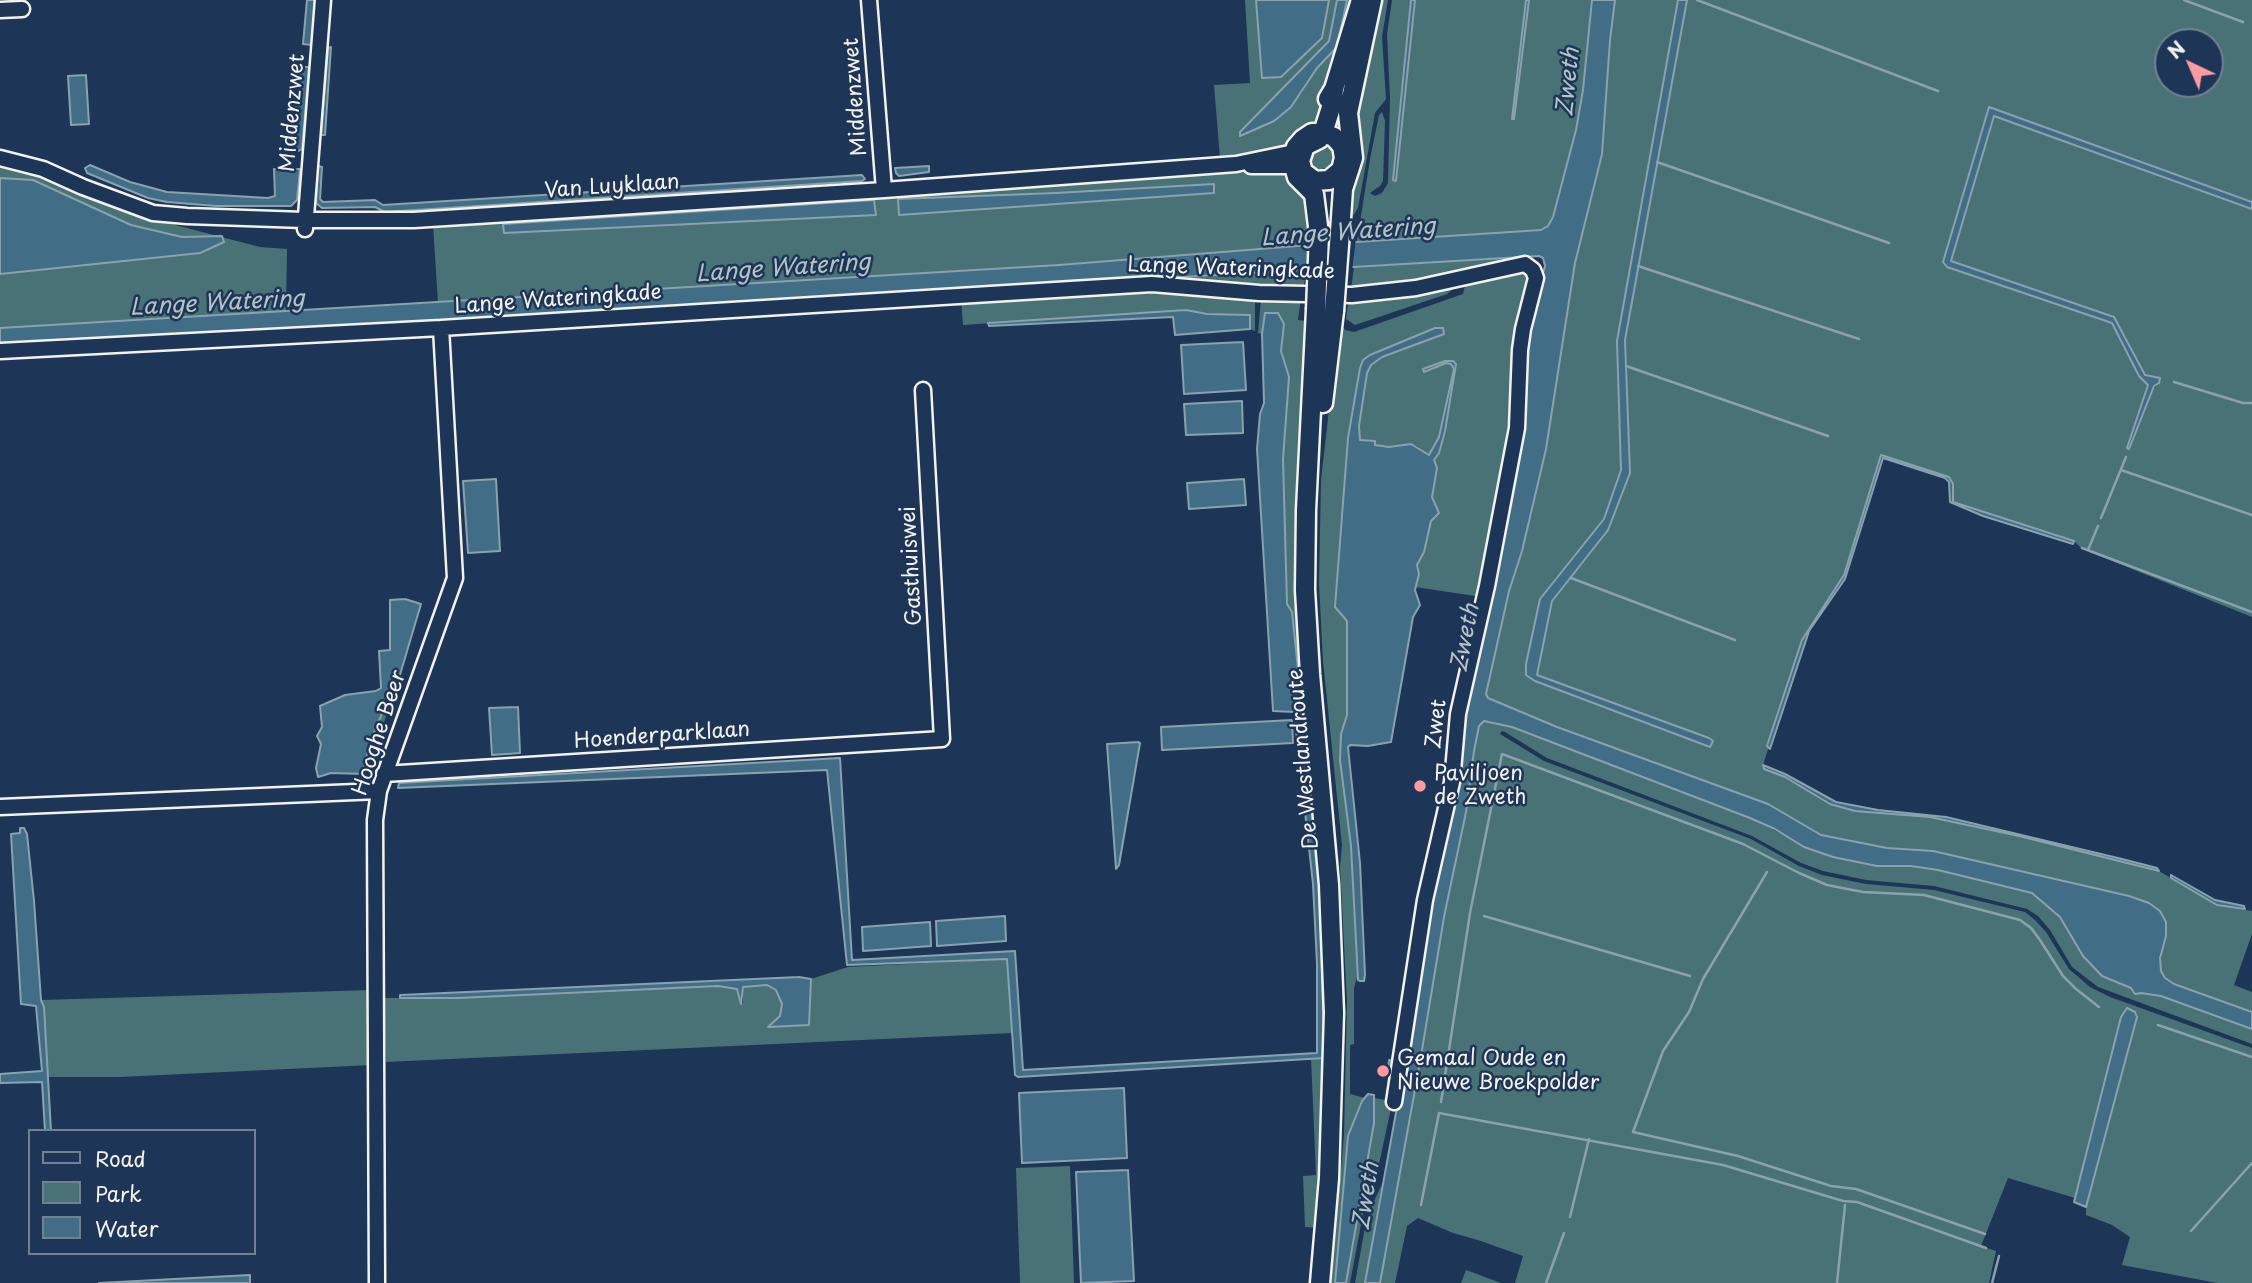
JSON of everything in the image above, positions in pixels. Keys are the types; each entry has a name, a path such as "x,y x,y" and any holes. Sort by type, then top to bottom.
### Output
{"main road":[{"path":"1324,135 1342,146 1345,158 1341,170 1307,172 1300,157 1303,149 1324,135 1334,89 1362,0"},
{"name":"De Westlandroute","path":"1320,1283 1329,1178 1334,1002 1329,885 1305,590 1306,510 1324,311 1340,232 1343,189 1353,158 1347,125 1354,77 1372,0"},
{"name":"De Westlandroute","path":"1324,135 1336,124 1354,77"},
{"name":"De Westlandroute","path":"1307,172 1331,183 1340,232"},
{"name":"De Westlandroute","path":"1307,172 1315,200 1324,311 1313,561 1316,647 1335,841 1342,978 1340,1133 1328,1283"}],"street":[{"name":"Middenzwet","path":"304,224 323,0"},
{"name":"Middenzwet","path":"869,0 884,190"},
{"path":"0,10 22,9"},
{"name":"Van Luyklaan","path":"0,158 43,169 153,213 304,224 414,220 884,190 1236,164 1307,172"},
{"name":"Lange Wateringkade","path":"0,351 441,328 1152,284 1259,293 1352,295 1416,288 1513,265 1525,264 1533,270"},
{"name":"Zwet","path":"1394,1102 1425,900 1452,782 1458,714 1487,586 1517,428 1520,350 1536,278 1533,270"},
{"name":"Hooghe Beer","path":"377,1283 375,820 384,774 455,578 441,328"},
{"name":"Gasthuiswei","path":"923,390 942,739"},
{"name":"Hoenderparklaan","path":"384,774 942,739"},
{"path":"0,807 379,791"}],"green space":[{"path":"1245,0 1256,0 1262,78 1281,77 1322,38 1329,0 1337,0 1329,41 1239,135 1301,94 1317,68 1337,47 1347,0 1356,0 1315,122 1283,148 1250,156 1220,158 1214,85 1250,83"},
{"path":"1381,0 1388,0 1382,37 1386,99 1375,113 1358,208 1350,221 1346,221 1351,129"},
{"path":"1392,0 1411,0 1393,180 1396,181 1415,0 1592,0 1576,130 1561,192 1548,226 1541,230 1357,241 1370,159 1379,115 1382,112 1385,121 1383,181 1370,193 1375,196 1382,193 1388,183 1390,98 1387,34"},
{"path":"1615,0 1678,0 1617,340 1621,470 1604,519 1540,599 1526,675 1535,681 1710,747 1713,741 1709,738 1537,675 1552,601 1608,530 1630,473 1625,340 1687,0 2252,0 2252,202 1989,107 1943,262 1947,267 2112,323 2139,376 2148,384 2146,396 2159,383 2145,376 2114,317 1951,261 1994,115 2252,209 2252,617 2082,549 2074,541 1953,502 1953,484 1949,477 1881,456 1844,575 1802,640 1763,765 1764,769 1785,777 1830,804 1855,811 1930,817 2159,871 2217,905 2252,911 2252,934 2234,985 2252,992 2252,1012 2174,984 2165,978 2161,971 2160,958 2166,936 2166,922 2156,907 2149,903 2129,896 1933,851 1887,848 1821,835 1768,804 1557,727 1488,698 1486,694 1509,591 1522,551 1546,449 1575,263 1602,154"},
{"path":"1324,144 1331,149 1333,160 1328,167 1319,170 1313,167 1311,157 1321,150"},
{"path":"0,164 34,171 152,219 260,247 287,249 286,312 0,328"},
{"path":"1281,172 1309,201 1312,213 1310,245 1059,265 438,303 432,209 505,204 872,196 1174,174"},
{"path":"1538,256 1460,276 1351,290 1354,267"},
{"path":"1521,270 1530,279 1516,390 1482,597 1415,587 1419,574 1418,562 1424,552 1428,529 1439,511 1432,497 1437,468 1434,460 1417,446 1408,444 1390,447 1375,445 1375,442 1347,621 1347,715 1341,734 1340,760 1351,846 1358,974 1354,988 1354,1044 1350,1045 1350,1094 1365,1098 1348,1136 1335,1283 1331,1283 1344,1135 1347,1001 1340,867 1342,845 1323,661 1319,583 1321,480 1339,321 1345,330 1354,332 1463,294 1466,281"},
{"path":"1306,271 1303,291 1163,279"},
{"path":"1450,286 1453,289 1447,294 1355,325 1346,319 1349,298"},
{"path":"1154,287 1255,296 1255,331 1250,329 1250,315 1207,314 1186,310 963,325 961,299"},
{"path":"1261,299 1301,299 1298,320 1306,321 1305,353 1309,364 1305,447 1329,946 1322,1228 1305,1227 1303,1176 1316,1175 1311,1058 1324,1058 1320,879 1292,612 1287,604 1283,459 1289,377 1281,351 1284,324 1265,313 1262,334 1258,333"},
{"path":"394,695 365,774 364,767 371,740 388,699"},
{"path":"1484,721 1512,727 1750,818 1833,857 1877,866 1911,866 1938,870 2032,893 2060,917 2083,956 2102,976 2131,988 2137,994 2161,996 2252,1029 2252,1044 2098,987 2072,967 2050,930 2038,916 2027,909 1934,886 1866,880 1823,871 1801,863 1752,836 1547,758 1505,732 1500,734 1544,761 1751,839 1799,866 1822,875 1866,884 1934,890 2025,912 2046,932 2069,969 2090,987 2110,997 2252,1048 2252,1283 2217,1283 2122,1265 2130,1237 2112,1225 2086,1215 2137,1017 2135,1012 2122,1014 2075,1198 2008,1178 1981,1246 1996,1251 1989,1283 1515,1283 1523,1256 1453,1233 1418,1218 1407,1226 1395,1283 1380,1283 1444,917 1466,812 1474,751 1479,726"},
{"path":"1007,959 1013,1033 386,1062 383,998 458,998 718,986 737,989 740,1003 743,1003 743,987 767,985 776,990 782,1004 780,1016 769,1027 808,1025 811,979 848,967"},
{"path":"372,990 372,1065 120,1077 48,1077 44,1007 41,1000"},
{"path":"1374,1098 1386,1100 1391,1108 1374,1188 1363,1214 1350,1283 1346,1283 1374,1124"},
{"path":"1070,1166 1074,1283 1020,1283 1016,1168"},
{"path":"1382,1184 1365,1283 1355,1283 1367,1216"},
{"path":"1466,1270 1501,1283 1461,1283"}],"water":[{"path":"307,0 315,0 312,45 303,44"},
{"path":"1256,0 1329,0 1322,38 1281,77 1262,78"},
{"path":"1337,0 1347,0 1337,47 1317,68 1291,107 1274,121 1240,136 1240,132 1329,41"},
{"path":"1411,0 1415,0 1396,181 1393,180"},
{"path":"1526,0 1529,0 1512,119"},
{"path":"1592,0 1615,0 1602,154 1575,263 1546,449 1522,551 1509,591 1486,694 1488,698 1557,727 1768,804 1821,835 1887,848 1933,851 2129,896 2149,903 2160,911 2166,922 2166,936 2160,958 2161,971 2165,978 2174,984 2252,1012 2252,1029 2161,996 2135,994 2131,988 2102,976 2083,956 2060,917 2032,893 1938,870 1911,866 1877,866 1833,857 1804,847 1775,829 1750,818 1512,727 1484,721 1479,726 1474,751 1466,812 1444,917 1380,1283 1365,1283 1403,1074 1388,1069 1389,1060 1403,1062 1465,704 1522,436 1528,325 1545,266 1543,258 1539,256 0,347 0,328 1059,265 1541,230 1548,226 1553,217 1576,130"},
{"path":"1678,0 1687,0 1625,340 1630,473 1608,530 1552,601 1537,675 1709,738 1713,741 1710,747 1535,681 1526,675 1540,599 1604,519 1621,470 1617,341"},
{"path":"331,47 325,135 321,135 328,48"},
{"path":"301,67 309,67 302,149 298,151 294,149 297,121 295,109 300,93"},
{"path":"86,75 89,124 71,125 68,76"},
{"path":"1989,107 2252,202 2252,209 1994,116 1951,261 2114,317 2145,375 2160,378 2159,383 2154,386 2129,449 2127,448 2148,385 2139,376 2112,323 1947,267 1943,262"},
{"path":"90,165 130,182 167,192 268,198 275,196 274,169 300,169 297,200 291,206 216,206 148,198 87,173 85,168"},
{"path":"318,166 322,167 320,199 323,202 375,200 383,205 862,175 865,179 385,212 375,207 322,208 316,203"},
{"path":"929,166 929,172 899,176 895,168"},
{"path":"0,178 33,180 131,225 182,237 222,236 224,242 200,253 0,274"},
{"path":"1214,184 1214,193 899,215 898,199"},
{"path":"874,200 876,215 504,233 503,224"},
{"path":"1186,310 1207,314 1250,315 1250,329 1175,335 1173,317 989,326 988,323"},
{"path":"1265,313 1278,313 1284,324 1281,351 1289,377 1283,459 1287,604 1292,612 1320,879 1324,1058 1018,1077 1015,1075 1007,959 847,965 827,770 398,788 399,783 840,758 852,960 1015,951 1023,1070 1317,1053 1317,964 1313,884 1294,712 1273,711 1257,449 1260,414 1264,403 1262,334"},
{"path":"1435,328 1443,328 1444,334 1382,357 1371,365 1367,373 1359,426 1360,440 1375,441 1375,445 1389,447 1411,444 1429,455 1439,437 1454,369 1451,364 1446,363 1424,372 1423,369 1445,361 1453,361 1456,364 1445,431 1439,453 1434,460 1437,468 1432,497 1439,513 1431,521 1424,552 1417,565 1419,574 1415,590 1420,605 1413,617 1391,742 1348,747 1360,863 1365,975 1364,981 1360,981 1351,846 1340,760 1341,734 1347,715 1347,621 1335,607 1348,438 1363,360"},
{"path":"1243,342 1246,390 1184,394 1181,345"},
{"path":"1242,401 1243,433 1186,435 1184,404"},
{"path":"1881,455 1949,477 1953,484 1953,502 2074,541 2073,544 1983,516 1950,502 1949,482 1945,478 1883,458 1845,579 1809,631 1770,749 1767,746 1802,640 1844,575"},
{"path":"496,479 500,551 468,553 463,481"},
{"path":"1244,479 1246,505 1189,509 1187,483"},
{"path":"405,599 421,604 394,695 388,699 371,740 364,767 365,774 331,773 318,777 316,768 321,744 317,736 322,727 320,706 345,695 381,688 379,651 390,650 390,600"},
{"path":"518,707 520,753 492,755 489,708"},
{"path":"1292,720 1293,743 1162,750 1161,727"},
{"path":"1140,743 1119,865 1116,869 1107,744"},
{"path":"1763,765 1836,802 1878,810 1946,817 2122,859 2157,868 2159,871 1930,817 1855,811 1830,804 1785,777 1764,769"},
{"path":"20,828 24,828 27,834 34,901 41,1000 44,1007 51,1129 45,1129 42,1082 0,1083 0,1074 42,1071 36,1006 21,1004 11,834 20,833"},
{"path":"2171,875 2215,900 2244,906 2245,909 2217,905 2171,878"},
{"path":"1005,916 1006,941 937,946 936,921"},
{"path":"930,922 931,946 863,951 862,927"},
{"path":"799,977 811,979 809,1025 768,1027 780,1016 782,1004 776,990 767,985 743,987 741,1004 737,989 718,986 458,998 400,998 400,995"},
{"path":"2127,1008 2135,1012 2137,1017 2086,1207 2074,1202 2121,1017"},
{"path":"1124,1088 1127,1158 1022,1163 1019,1093"},
{"path":"1368,1094 1374,1095 1374,1123 1346,1283 1335,1283 1348,1136 1362,1101"},
{"path":"1128,1170 1134,1281 1081,1283 1076,1172"},
{"path":"250,1275 250,1283 99,1283"}],"pier":[{"path":"1356,238 1352,271 1306,275 1311,241"}],"waterway":[{"path":"1697,0 1938,91"},
{"path":"2184,0 2243,22"},
{"path":"1657,162 1889,243"},
{"path":"1638,266 1859,339"},
{"path":"1626,366 1828,436"},
{"path":"2174,382 2243,403 2252,403"},
{"path":"2101,518 2126,457"},
{"path":"2121,470 2252,515"},
{"path":"2088,550 2098,526"},
{"path":"2082,548 2252,612"},
{"path":"1571,578 1735,640"},
{"path":"1441,1102 1470,913 1502,754 1743,844 1827,885 1863,892 1924,895 2020,920 2031,928 2063,976 2099,1007"},
{"path":"1767,872 1703,979 1689,1012 1663,1051 1633,1132 1738,1156 1831,1186 1856,1189 1985,1234"},
{"path":"1484,916 1690,976"},
{"path":"2158,1025 2252,1057"},
{"path":"1421,1205 1439,1113 1723,1165 1843,1201 1857,1202 1986,1248"},
{"path":"1570,1217 1589,1139"},
{"path":"2191,1231 2252,1163"},
{"path":"1837,1283 1845,1205"},
{"path":"1546,1283 1564,1233"},
{"path":"1992,1283 1999,1256"}],"place":[{"name":"Paviljoen de Zweth","path":"1420,786"},
{"name":"Gemaal Oude en Nieuwe Broekpolder","path":"1383,1071"}],"water label":[{"name":"Zweth","path":"1569,82"},
{"name":"Lange Watering","path":"1348,233"},
{"name":"Lange Watering","path":"783,269"},
{"name":"Lange Watering","path":"217,304"},
{"name":"Zweth","path":"1466,638"},
{"name":"Zweth","path":"1367,1196"}]}
